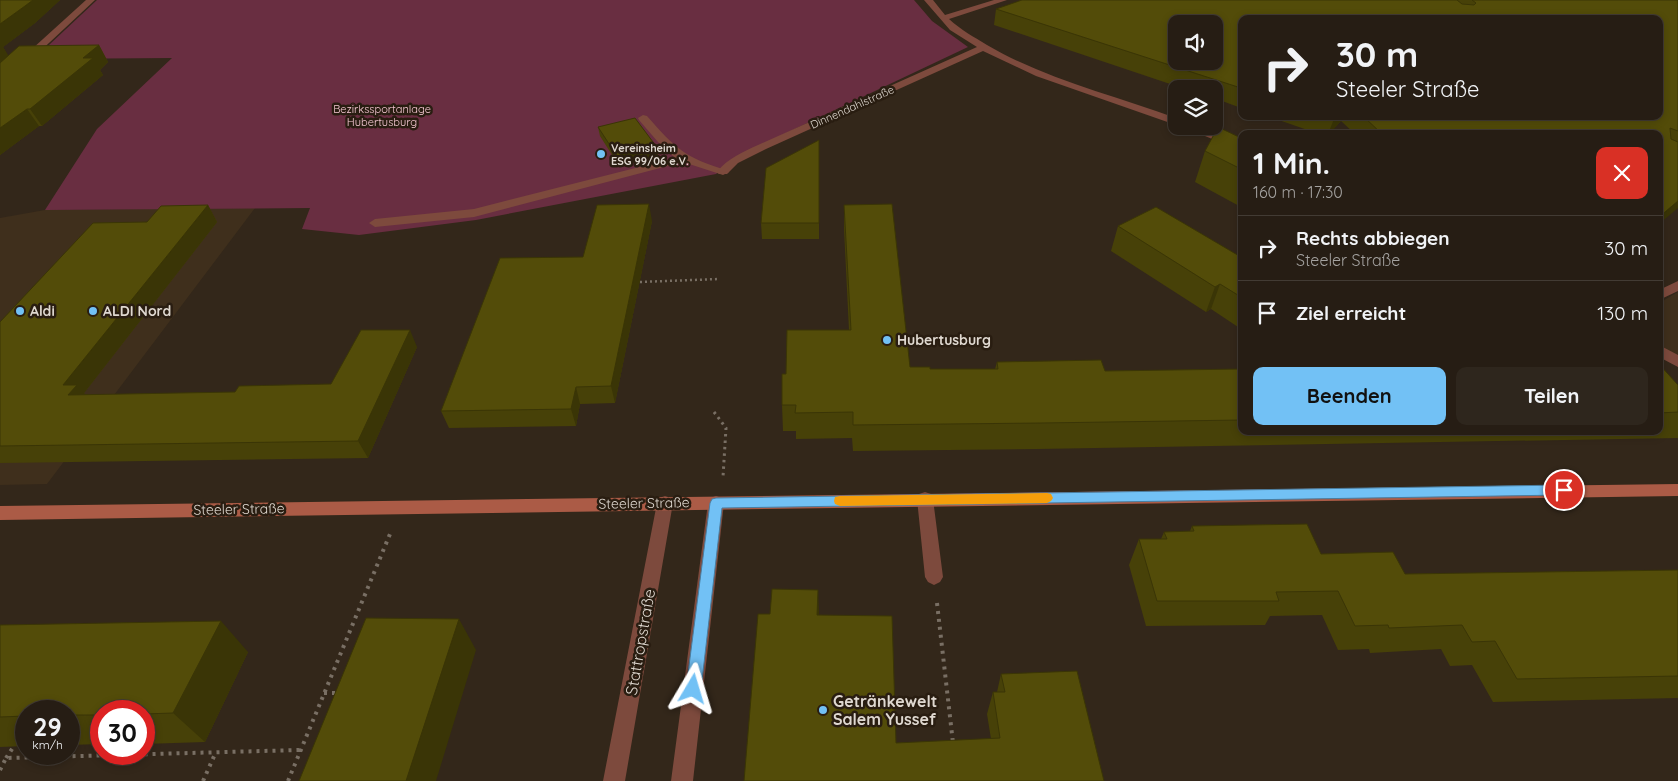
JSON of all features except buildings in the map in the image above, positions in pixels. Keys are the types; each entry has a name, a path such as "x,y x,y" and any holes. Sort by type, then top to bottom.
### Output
{"main road":[{"name":"Steeler Straße","path":"0,513 1678,490"}],"street":[{"path":"0,83 92,0"},
{"path":"928,0 943,18 963,35 1031,70 1168,119"},
{"path":"943,18 1003,0"},
{"name":"Dinnendahlstraße","path":"683,160 723,172 734,161 762,147 985,47"},
{"path":"643,118 673,152 683,160"},
{"path":"1208,135 1238,147"},
{"path":"375,222 474,212 683,160"},
{"path":"1663,294 1678,285"},
{"path":"1663,353 1678,362"},
{"path":"925,499 934,577"},
{"path":"682,781 719,502"},
{"name":"Stattropstraße","path":"614,781 665,503"}],"path":[{"path":"640,282 718,279"},
{"path":"714,412 726,428 719,502"},
{"path":"288,781 299,750 402,507"},
{"path":"934,577 954,751"},
{"path":"324,693 342,693"},
{"path":"0,770 14,746"},
{"path":"155,755 299,750"},
{"path":"203,781 215,754"},
{"path":"6,758 90,756"}],"shaded area":[{"path":"255,208 47,484 0,485 0,218 45,210"},
{"path":"1678,292 1678,358 1663,349 1663,301"}],"green space":[{"name":"Bezirkssportanlage Hubertusburg","path":"97,0 914,0 932,21 968,47 759,146 732,160 716,174 476,220 359,235 302,229 310,208 45,210 97,129 172,58 34,59"}],"slow traffic":[{"path":"840,501 1047,498"}],"place":[{"name":"Vereinsheim ESG 99/06 e.V.","path":"601,154"},
{"name":"Aldi","path":"20,311"},
{"name":"ALDI Nord","path":"93,311"},
{"name":"Hubertusburg","path":"887,340"},
{"name":"Getränkewelt Salem Yussef","path":"823,710"}],"route":[{"path":"693,689 716,503 1564,490"}]}
